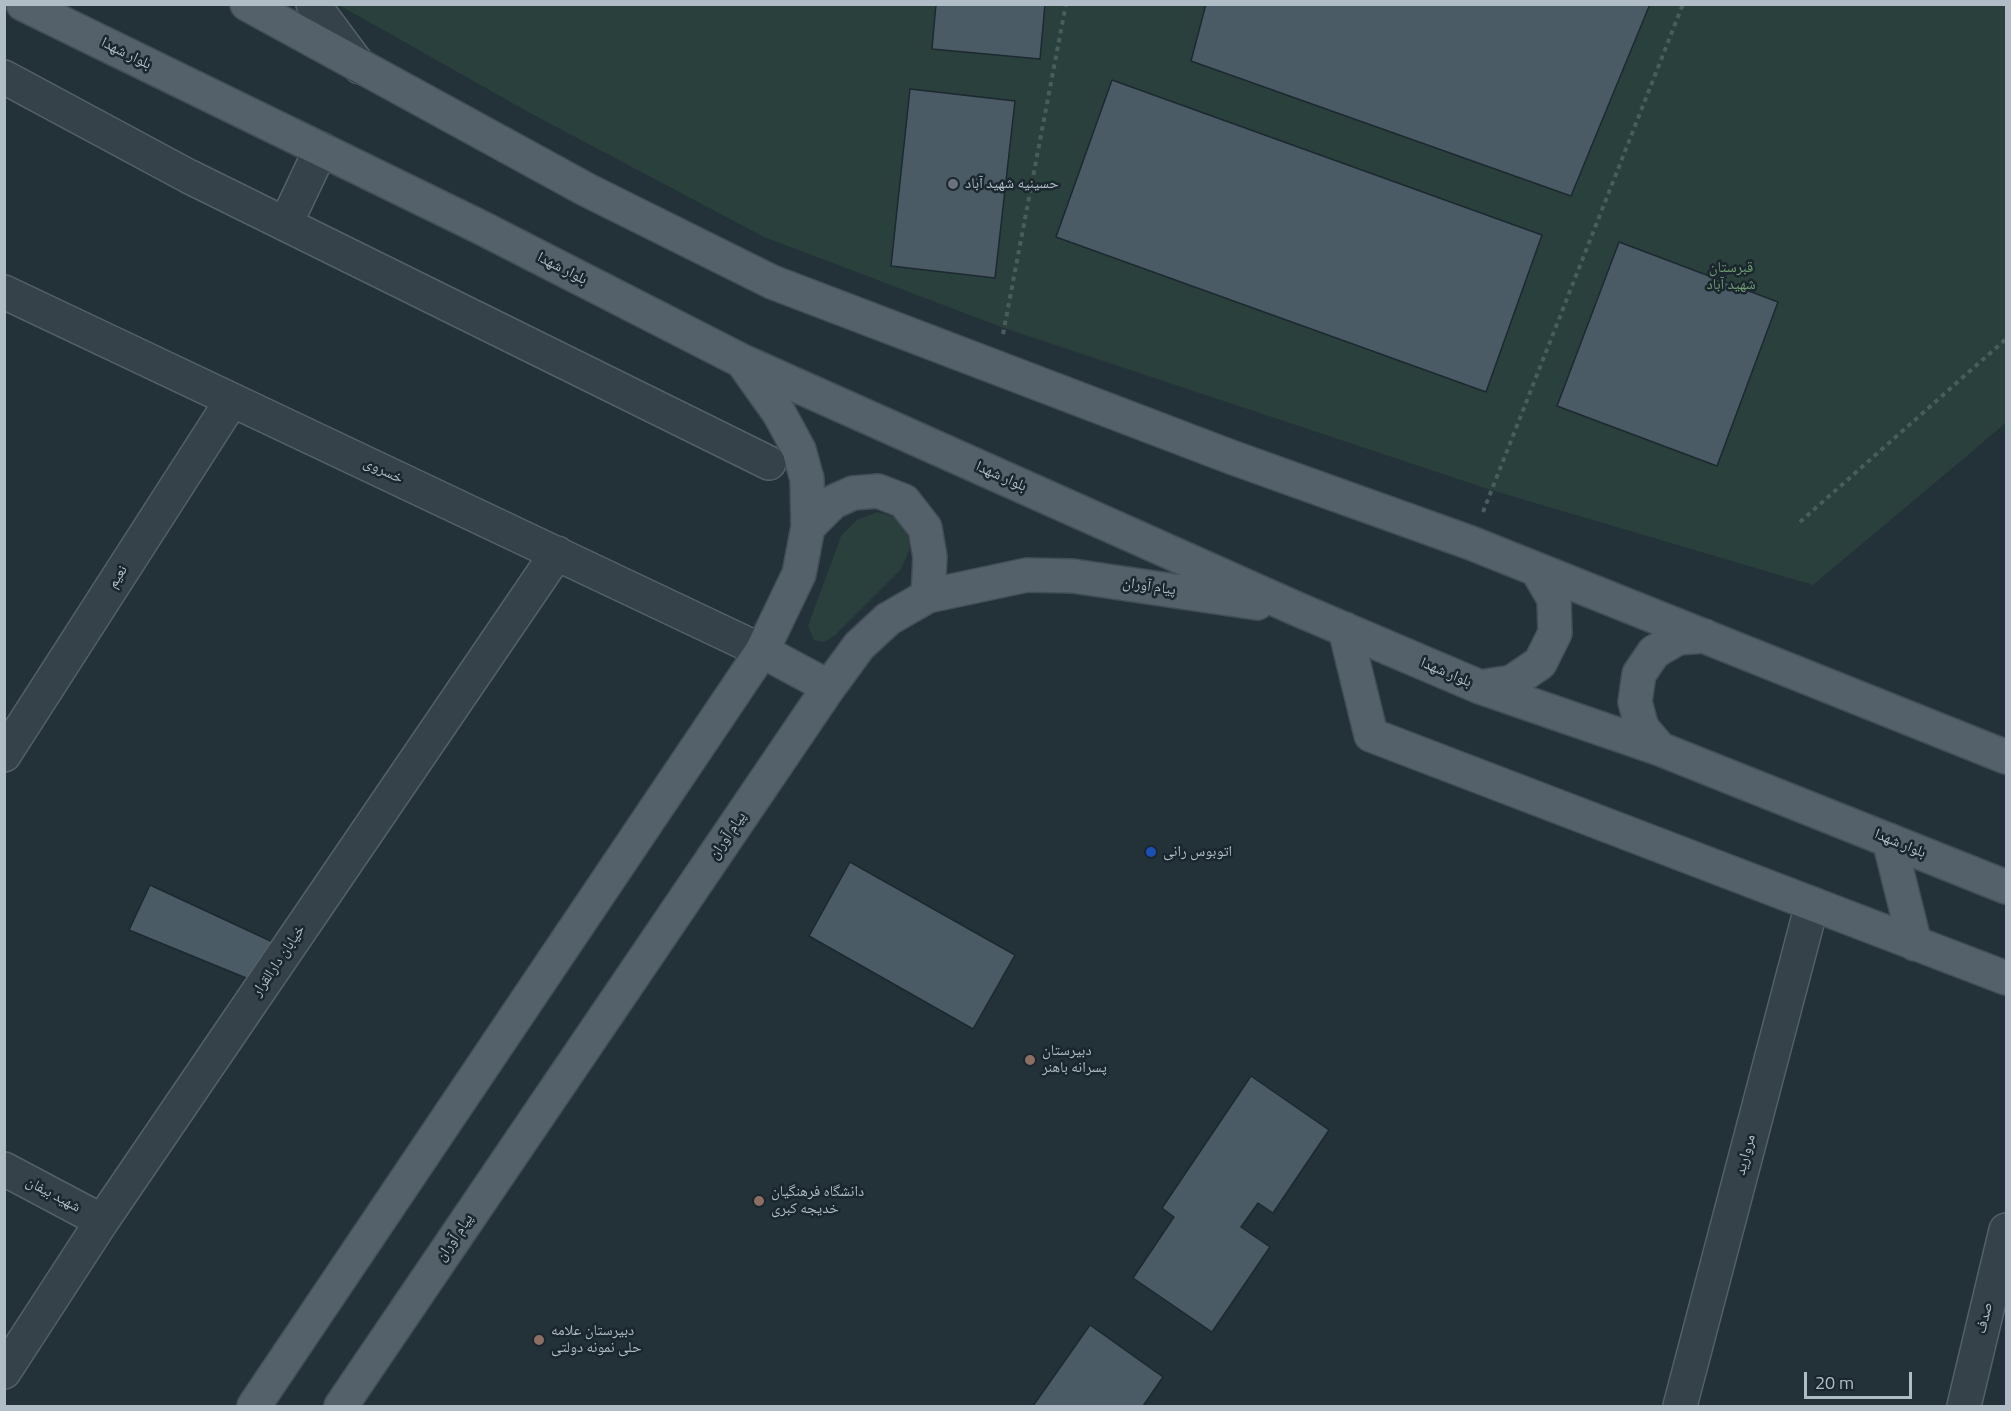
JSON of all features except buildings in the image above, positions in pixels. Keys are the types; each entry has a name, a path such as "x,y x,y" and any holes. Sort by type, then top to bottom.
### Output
{"main road":[{"name":"بلوار شهدا","path":"23,4 480,226 742,361 1296,609 1479,687 1660,749 2007,887"},
{"path":"247,4 587,190 772,282 1219,453 1461,539 2007,757"},
{"path":"254,1407 762,651 800,574 808,527 807,479 799,450 779,414 742,361"},
{"path":"808,527 833,501 854,493 878,491 904,501 925,528 930,557 928,596"},
{"path":"1479,687 1512,682 1540,663 1555,633 1554,599 1537,570"},
{"name":"پیام آوران","path":"341,1407 829,687 859,646 888,619 928,596 981,582 1027,575 1073,576 1296,609"},
{"path":"1345,629 1371,735 2007,978"},
{"path":"1660,749 1642,728 1635,702 1639,674 1654,652 1678,638 1705,636"},
{"path":"762,651 829,687"},
{"path":"1889,840 1916,944"}],"street":[{"path":"313,4 360,67"},
{"path":"4,77 188,176 769,463"},
{"path":"286,223 321,149"},
{"name":"خسروی","path":"4,292 762,651"},
{"name":"نعیم","path":"4,755 232,400"},
{"name":"خیابان دارالقرار","path":"4,1372 102,1221 557,554"},
{"name":"مروارید","path":"1680,1407 1812,904"},
{"name":"شهید بیفان","path":"4,1169 102,1221"},
{"name":"صدف","path":"1964,1407 2007,1230"}],"path":[{"path":"1004,328 1066,4"},
{"path":"1491,490 1683,4"},
{"path":"1800,522 2007,339"}],"green space":[{"name":"قبرستان شهید آباد","path":"339,5 2006,5 2006,423 1813,585 1491,490 1004,328 764,237 530,113"},
{"path":"877,512 895,517 907,531 910,549 901,569 834,636 824,642 814,640 808,626 841,536 857,520"}],"place":[{"name":"حسینیه شهید آباد","path":"953,184"},
{"name":"اتوبوس رانی","path":"1151,852"},
{"name":"دبیرستان پسرانه باهنر","path":"1030,1060"},
{"name":"دانشگاه فرهنگیان خدیجه کبری","path":"759,1201"},
{"name":"دبیرستان علامه حلی نمونه دولتی","path":"539,1340"}]}
